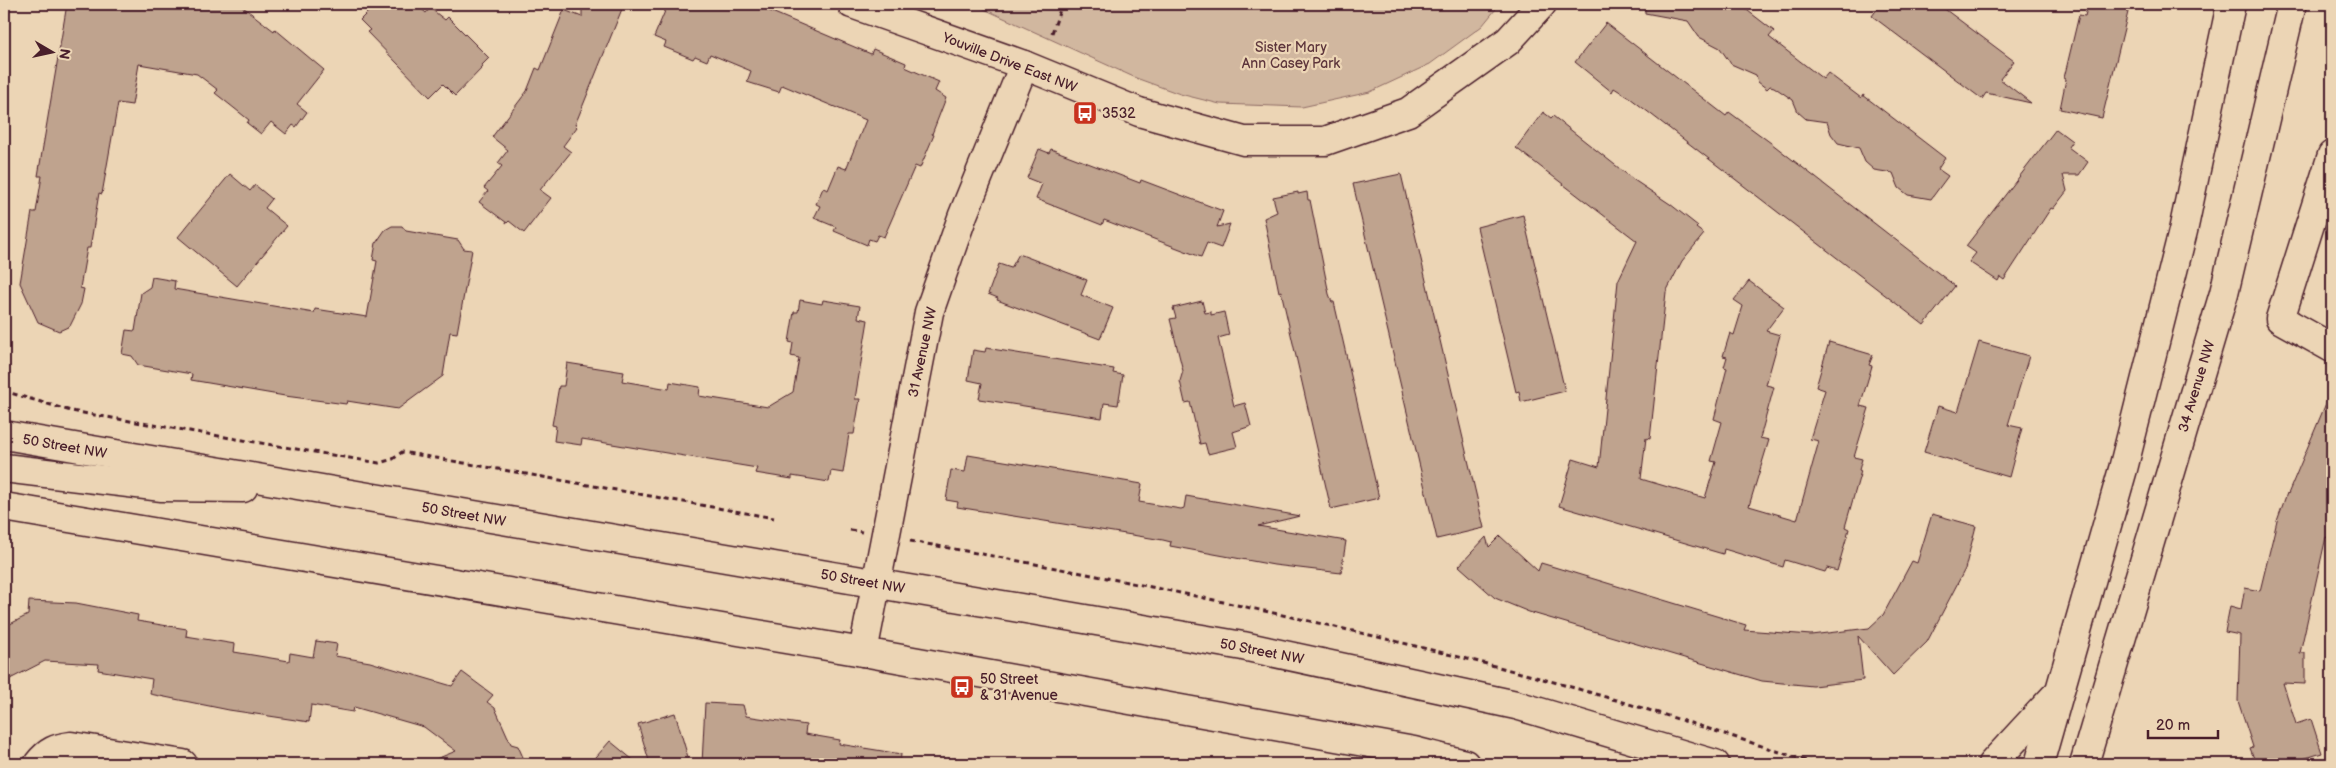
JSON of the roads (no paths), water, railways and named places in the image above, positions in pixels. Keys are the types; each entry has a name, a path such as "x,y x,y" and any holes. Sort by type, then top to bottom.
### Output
{"main road":[{"name":"Youville Drive East NW","path":"852,4 1024,65 1139,112 1244,141 1325,141 1408,112 1508,41 1542,4"},
{"path":"2038,764 2123,469 2178,250 2231,4"},
{"name":"34 Avenue NW","path":"2084,764 2224,292 2292,4"},
{"name":"31 Avenue NW","path":"863,652 929,312 963,215 1024,65"},
{"path":"2332,154 2280,319 2332,348"},
{"path":"4,420 136,458"},
{"name":"50 Street NW","path":"4,435 1243,646 1516,705 1715,764"},
{"path":"4,468 162,487 322,490"},
{"path":"4,507 863,652 1414,751 1464,764"},
{"path":"1992,764 2058,693"},
{"path":"2097,764 2099,713"},
{"path":"47,756 71,746 183,764"}],"place":[{"name":"3532","path":"1085,113"},
{"name":"50 Street & 31 Avenue","path":"962,687"}],"park label":[{"name":"Sister Mary Ann Casey Park","path":"1291,56"}]}
